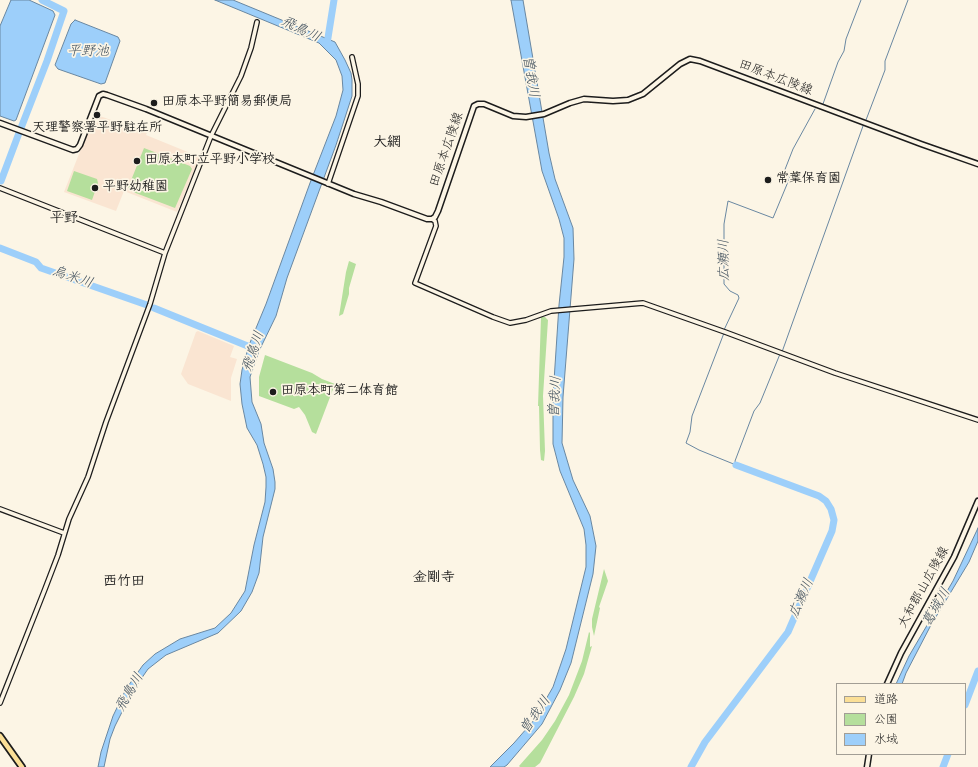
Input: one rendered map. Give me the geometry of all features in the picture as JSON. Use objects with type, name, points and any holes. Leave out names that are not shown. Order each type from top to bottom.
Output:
[{"type":"main road","name":"田原本広陵線","points":[[432,219],[438,211],[474,106],[484,104],[513,116],[526,117],[544,114],[570,103],[584,100],[628,100],[636,98],[680,64],[690,59],[700,61],[978,164]]},
{"type":"main road","points":[[0,123],[73,150],[77,149],[80,145],[99,96],[103,94],[146,109],[327,183],[427,219],[432,219]]},
{"type":"main road","name":"大和郡山広陵線","points":[[887,683],[901,653],[954,557],[978,501]]},
{"type":"main road","points":[[0,736],[22,767]]},
{"type":"main road","points":[[867,767],[869,755]]},
{"type":"street","points":[[0,703],[58,555],[64,533],[90,471],[108,414],[150,304],[165,253],[211,136],[241,76],[251,48],[257,22]]},
{"type":"street","points":[[327,183],[358,96],[358,84],[352,57]]},
{"type":"street","points":[[0,188],[165,253]]},
{"type":"street","points":[[432,219],[435,221],[436,226],[415,283],[494,317],[510,322],[526,320],[552,311],[643,303],[724,331],[834,373],[978,420]]},
{"type":"street","points":[[0,509],[64,533]]},
{"type":"shaded area","name":"田原本町立平野小学校","points":[[100,116],[147,133],[146,135],[200,157],[177,212],[124,191],[116,211],[64,192],[92,121],[97,123]]},
{"type":"shaded area","points":[[198,331],[234,346],[230,357],[237,359],[231,378],[231,401],[188,384],[181,374],[196,332]]},
{"type":"green space","points":[[144,148],[190,166],[192,169],[175,208],[133,192],[133,190],[128,188]]},
{"type":"green space","points":[[74,171],[97,179],[98,183],[92,200],[67,191]]},
{"type":"green space","points":[[349,261],[356,264],[343,314],[339,316],[346,272]]},
{"type":"green space","points":[[541,317],[545,317],[548,320],[543,396],[544,461],[541,460],[538,406]]},
{"type":"green space","points":[[265,355],[312,373],[335,384],[316,434],[312,432],[305,415],[299,407],[294,409],[259,396],[259,377]]},
{"type":"green space","points":[[604,569],[608,581],[599,607],[594,636],[592,619]]},
{"type":"green space","points":[[589,632],[590,647],[592,646],[584,674],[574,697],[540,763],[535,767],[520,767],[519,766],[542,740],[555,721],[569,695],[582,661]]},
{"type":"water","points":[[11,0],[29,0],[53,11],[55,15],[16,120],[14,121],[0,116],[0,26]]},
{"type":"water","name":"飛鳥川","points":[[215,0],[233,0],[335,42],[351,73],[352,96],[336,145],[287,278],[276,316],[259,351],[250,377],[252,402],[261,424],[264,443],[273,469],[275,482],[275,489],[263,537],[259,573],[252,592],[241,611],[218,633],[166,655],[148,669],[132,692],[115,726],[110,739],[104,767],[98,767],[101,752],[113,716],[126,689],[143,665],[155,654],[180,639],[215,628],[231,613],[245,591],[254,545],[265,502],[266,477],[257,445],[247,428],[240,384],[242,370],[249,345],[266,304],[336,116],[343,90],[342,76],[336,60],[319,43]]},
{"type":"water","name":"曽我川","points":[[511,0],[523,0],[549,153],[555,179],[573,228],[574,259],[563,397],[562,443],[573,480],[590,516],[596,546],[593,574],[571,663],[560,690],[542,724],[507,765],[504,767],[490,767],[534,720],[553,687],[566,649],[586,567],[584,529],[560,471],[553,444],[553,396],[564,257],[564,238],[542,171]]},
{"type":"water","name":"平野池","points":[[75,20],[118,37],[120,41],[105,83],[101,84],[58,69],[55,65],[71,24]]},
{"type":"water","name":"葛城川","points":[[978,528],[978,541],[969,562],[931,625],[902,683],[896,683],[909,656],[953,581]]},
{"type":"waterway","name":"烏米川","points":[[21,128],[47,61],[64,11],[42,0]]},
{"type":"waterway","name":"飛鳥川","points":[[327,44],[334,0]]},
{"type":"waterway","name":"広瀬川","points":[[823,104],[838,62],[844,51],[846,39],[861,0]]},
{"type":"waterway","name":"広瀬川","points":[[866,120],[885,70],[885,61],[908,0]]},
{"type":"waterway","name":"広瀬川","points":[[724,330],[739,298],[738,295],[730,291],[724,284],[724,224],[728,201],[773,218],[790,177],[784,172],[793,149],[815,109]]},
{"type":"waterway","name":"広瀬川","points":[[782,352],[863,126]]},
{"type":"waterway","name":"烏米川","points":[[1,181],[19,133]]},
{"type":"waterway","name":"烏米川","points":[[0,248],[36,262],[41,268],[147,305]]},
{"type":"waterway","name":"烏米川","points":[[154,308],[255,349]]},
{"type":"waterway","name":"広瀬川","points":[[724,333],[692,416],[690,432],[686,443],[736,465],[735,461],[754,411],[760,403],[780,354]]},
{"type":"waterway","name":"広瀬川","points":[[691,767],[705,742],[788,632],[832,531],[834,520],[831,509],[826,501],[819,496],[736,465]]},
{"type":"waterway","points":[[966,702],[978,671]]},
{"type":"waterway","points":[[943,767],[948,755]]},
{"type":"place","name":"田原本平野簡易郵便局","points":[[154,103]]},
{"type":"place","name":"天理警察署平野駐在所","points":[[97,115]]},
{"type":"place","name":"田原本町立平野小学校","points":[[137,161]]},
{"type":"place","name":"常葉保育園","points":[[768,180]]},
{"type":"place","name":"平野幼稚園","points":[[95,188]]},
{"type":"place","name":"田原本町第二体育館","points":[[273,392]]},
{"type":"district","name":"大網","points":[[387,144]]},
{"type":"district","name":"平野","points":[[64,220]]},
{"type":"district","name":"金剛寺","points":[[434,579]]},
{"type":"district","name":"西竹田","points":[[124,583]]}]
